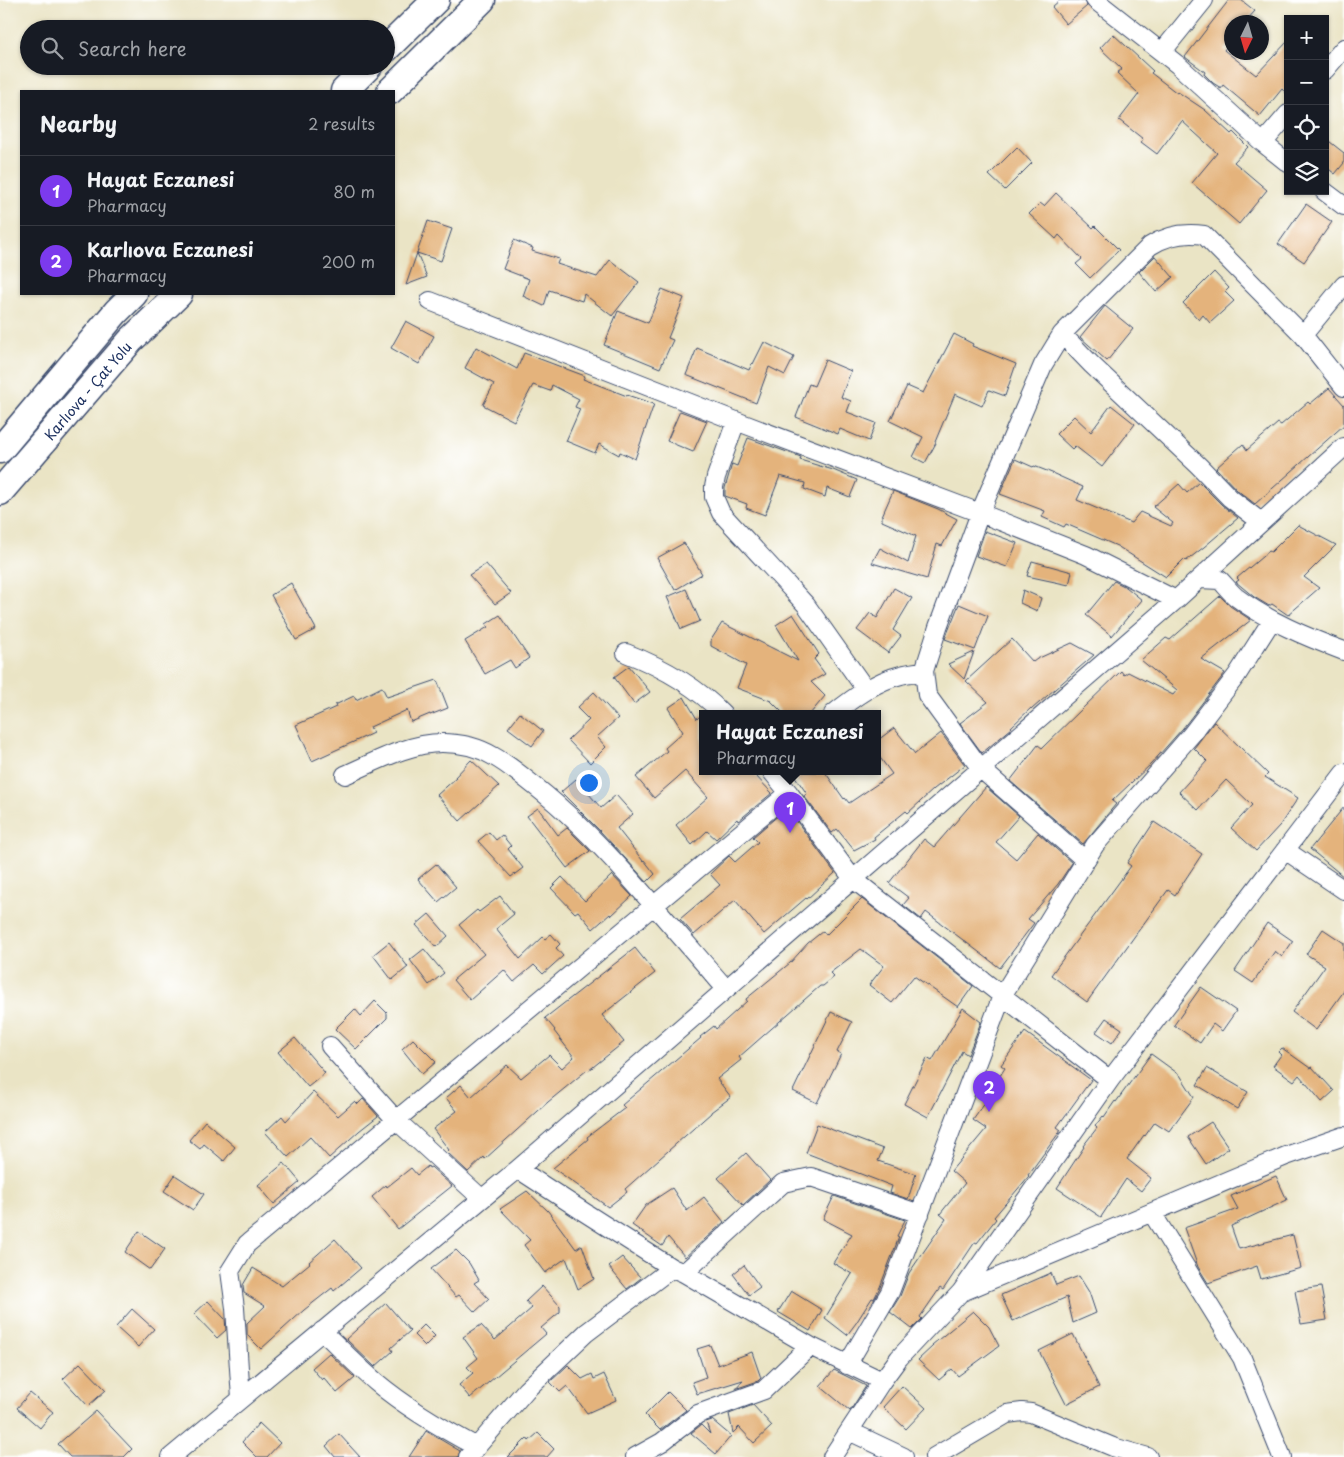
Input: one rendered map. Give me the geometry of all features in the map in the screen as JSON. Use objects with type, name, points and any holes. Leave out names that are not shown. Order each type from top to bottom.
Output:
[{"type":"highway","points":[[395,40],[436,0]]},
{"type":"highway","points":[[391,90],[482,0]]},
{"type":"highway","points":[[345,90],[360,75]]},
{"type":"highway","name":"Karlıova - Çat Yolu","points":[[0,450],[116,312],[133,295]]},
{"type":"highway","name":"Karlıova - Çat Yolu","points":[[0,492],[131,340],[178,295]]},
{"type":"street","points":[[1095,0],[1178,65],[1284,160]]},
{"type":"street","points":[[1162,52],[1204,0]]},
{"type":"street","points":[[1329,65],[1344,48]]},
{"type":"street","points":[[1263,143],[1284,119]]},
{"type":"street","points":[[1329,195],[1344,206]]},
{"type":"street","points":[[1085,860],[981,769],[927,695],[924,671],[938,626],[980,513],[1043,365],[1062,334],[1150,246],[1166,237],[1184,233],[1204,235],[1303,335],[1344,387]]},
{"type":"street","points":[[1303,335],[1344,285]]},
{"type":"street","points":[[430,301],[736,422],[980,513],[1086,555],[1176,600]]},
{"type":"street","points":[[1062,334],[1092,366],[1199,466],[1230,498],[1261,522]]},
{"type":"street","points":[[736,422],[716,476],[714,497],[717,505],[721,513],[806,605],[866,690]]},
{"type":"street","points":[[171,1457],[518,1169],[1176,600],[1344,446]]},
{"type":"street","points":[[1199,579],[1220,580],[1236,596],[1272,620],[1304,636],[1344,651]]},
{"type":"street","points":[[847,1365],[890,1292],[1002,996],[1095,844],[1191,735],[1237,675],[1272,620]]},
{"type":"street","points":[[626,653],[676,677],[696,690],[718,710]]},
{"type":"street","points":[[838,710],[866,690],[901,675],[924,671]]},
{"type":"street","points":[[345,775],[410,748],[426,744],[460,745],[492,755],[520,774],[597,842],[726,989]]},
{"type":"street","points":[[832,1457],[899,1358],[961,1292],[1110,1080],[1344,773]]},
{"type":"street","points":[[774,775],[853,879],[1110,1080]]},
{"type":"street","points":[[241,1399],[235,1308],[230,1270],[247,1244],[789,793]]},
{"type":"street","points":[[1285,850],[1344,890]]},
{"type":"street","points":[[330,1046],[396,1120],[481,1198]]},
{"type":"street","points":[[961,1292],[1286,1156],[1344,1136]]},
{"type":"street","points":[[518,1169],[678,1271],[810,1346],[882,1381]]},
{"type":"street","points":[[322,1331],[348,1358],[369,1376],[406,1405],[452,1434],[472,1452],[526,1390],[586,1333],[678,1271],[783,1183],[811,1177],[920,1214]]},
{"type":"street","points":[[1152,1213],[1242,1358],[1282,1457]]},
{"type":"street","points":[[635,1457],[662,1442],[698,1414],[764,1390],[810,1346]]},
{"type":"street","points":[[934,1457],[1007,1414],[1022,1412],[1031,1413],[1113,1447],[1148,1457]]},
{"type":"street","points":[[849,1431],[904,1457]]},
{"type":"building","points":[[1060,0],[1085,0],[1087,6],[1066,24],[1052,7]]},
{"type":"building","points":[[1229,0],[1241,0],[1255,11],[1251,15],[1224,15],[1224,60],[1237,60],[1256,75],[1284,45],[1284,91],[1282,89],[1260,116],[1223,85],[1221,88],[1213,83],[1204,74],[1205,72],[1185,57]]},
{"type":"building","points":[[1113,34],[1153,71],[1151,73],[1177,93],[1205,110],[1231,134],[1233,132],[1248,147],[1234,162],[1267,190],[1239,224],[1192,183],[1217,153],[1182,121],[1157,154],[1141,142],[1143,139],[1119,120],[1139,94],[1117,73],[1122,69],[1100,48]]},
{"type":"building","points":[[1329,141],[1344,153],[1344,163],[1335,174],[1329,169]]},
{"type":"building","points":[[1017,147],[1032,163],[1005,190],[989,175]]},
{"type":"building","points":[[1056,193],[1093,228],[1095,226],[1119,250],[1090,278],[1076,264],[1082,259],[1059,235],[1056,239],[1029,214],[1040,203],[1044,206]]},
{"type":"building","points":[[1306,204],[1332,222],[1304,262],[1278,244]]},
{"type":"building","points":[[428,221],[452,229],[441,261],[417,253]]},
{"type":"building","points":[[514,240],[533,248],[532,251],[559,259],[557,264],[597,277],[610,260],[639,282],[612,316],[584,294],[582,301],[549,290],[544,306],[523,296],[529,279],[503,269]]},
{"type":"building","points":[[417,253],[427,277],[406,285]]},
{"type":"building","points":[[1155,256],[1173,277],[1156,292],[1139,272]]},
{"type":"building","points":[[1214,272],[1229,288],[1225,292],[1234,301],[1210,323],[1203,315],[1199,320],[1183,303]]},
{"type":"building","points":[[662,289],[684,298],[668,338],[673,340],[660,368],[604,345],[618,311],[648,323]]},
{"type":"building","points":[[1105,306],[1133,329],[1107,361],[1080,337]]},
{"type":"building","points":[[406,321],[434,336],[419,364],[391,348]]},
{"type":"building","points":[[954,334],[973,344],[972,346],[1016,364],[1005,396],[989,390],[982,406],[955,394],[936,443],[925,463],[913,457],[923,437],[890,421],[907,386],[923,393]]},
{"type":"building","points":[[764,342],[794,357],[785,375],[769,367],[756,403],[686,375],[697,348],[749,370]]},
{"type":"building","points":[[476,347],[517,369],[524,353],[585,376],[583,379],[654,404],[635,459],[620,452],[619,455],[599,444],[595,453],[566,441],[580,409],[575,407],[579,399],[552,385],[550,391],[533,385],[514,421],[483,405],[494,384],[465,368]]},
{"type":"building","points":[[825,360],[851,371],[841,397],[851,401],[847,412],[876,423],[869,441],[840,429],[838,434],[796,417],[809,384],[814,386]]},
{"type":"building","points":[[1329,388],[1344,405],[1344,425],[1255,504],[1237,490],[1216,468],[1243,444],[1247,450],[1278,423],[1281,425],[1308,402],[1310,404]]},
{"type":"building","points":[[1111,405],[1135,424],[1102,467],[1075,446],[1072,449],[1056,434],[1074,416],[1091,432]]},
{"type":"building","points":[[680,411],[707,421],[693,452],[667,441]]},
{"type":"building","points":[[748,438],[801,457],[800,460],[857,480],[850,497],[827,488],[825,497],[804,489],[805,483],[780,476],[765,515],[746,508],[747,504],[725,496],[725,488],[732,464],[737,466]]},
{"type":"building","points":[[1015,459],[1083,487],[1077,500],[1131,523],[1140,512],[1171,526],[1173,523],[1153,507],[1179,484],[1187,493],[1199,482],[1238,518],[1186,561],[1184,559],[1166,577],[1117,546],[1066,524],[1064,527],[1042,517],[1045,511],[1000,494]]},
{"type":"building","points":[[893,491],[938,509],[957,519],[942,546],[937,544],[927,579],[872,563],[880,548],[908,563],[916,536],[882,521],[882,516]]},
{"type":"building","points":[[1298,525],[1336,545],[1304,577],[1319,588],[1288,615],[1272,604],[1269,606],[1254,597],[1236,582],[1239,580],[1237,578],[1269,551],[1271,552]]},
{"type":"building","points":[[985,531],[1017,543],[1007,567],[976,556]]},
{"type":"building","points":[[684,543],[702,574],[675,590],[657,558]]},
{"type":"building","points":[[1032,561],[1072,572],[1069,585],[1027,576]]},
{"type":"building","points":[[486,564],[511,593],[495,604],[469,575]]},
{"type":"building","points":[[1114,581],[1126,587],[1142,600],[1112,636],[1086,615]]},
{"type":"building","points":[[291,583],[316,629],[296,640],[271,595]]},
{"type":"building","points":[[894,588],[912,598],[893,630],[901,636],[888,653],[857,630],[870,613],[877,618]]},
{"type":"building","points":[[686,589],[700,621],[681,629],[667,597]]},
{"type":"building","points":[[1023,590],[1041,598],[1037,611],[1020,603]]},
{"type":"building","points":[[1220,596],[1230,606],[1251,620],[1201,659],[1225,673],[1183,728],[1151,764],[1112,801],[1116,804],[1083,844],[1010,781],[1038,745],[1042,748],[1121,671],[1124,675],[1128,672],[1173,695],[1177,690],[1141,660],[1166,638],[1170,640]]},
{"type":"building","points":[[959,604],[988,616],[975,650],[945,639]]},
{"type":"building","points":[[793,614],[819,654],[814,659],[825,674],[811,682],[825,696],[813,710],[780,710],[771,701],[737,688],[746,665],[711,646],[711,640],[722,623],[798,661],[776,625]]},
{"type":"building","points":[[500,615],[529,658],[515,668],[510,660],[485,674],[465,641],[488,627],[486,624]]},
{"type":"building","points":[[1012,639],[1033,662],[1072,643],[1094,655],[1031,708],[1012,728],[982,753],[960,723],[988,702],[966,681]]},
{"type":"building","points":[[974,652],[964,679],[948,664]]},
{"type":"building","points":[[629,666],[650,692],[634,704],[614,677]]},
{"type":"building","points":[[437,680],[448,708],[411,722],[407,710],[370,727],[373,733],[312,761],[296,725],[336,707],[335,705],[354,696],[356,700],[382,687],[387,697]]},
{"type":"building","points":[[594,692],[618,718],[597,737],[606,747],[590,763],[568,740],[589,720],[577,708]]},
{"type":"building","points":[[684,697],[697,719],[699,717],[699,775],[755,775],[772,793],[738,821],[737,819],[716,839],[707,831],[692,845],[676,825],[708,797],[685,771],[654,798],[636,777],[667,751],[665,748],[683,732],[668,708]]},
{"type":"building","points":[[520,713],[543,731],[532,746],[508,728]]},
{"type":"building","points":[[1214,722],[1268,774],[1265,777],[1298,798],[1280,825],[1256,851],[1231,828],[1252,805],[1226,780],[1198,810],[1179,792],[1207,761],[1194,748]]},
{"type":"building","points":[[894,728],[915,754],[941,733],[965,765],[934,789],[908,813],[906,811],[874,837],[875,839],[854,850],[837,829],[832,833],[804,796],[807,794],[794,775],[827,775],[849,803],[892,774],[881,759],[881,738]]},
{"type":"building","points":[[471,760],[499,786],[460,821],[437,795],[456,778]]},
{"type":"building","points":[[576,779],[601,808],[616,795],[633,814],[617,828],[655,874],[647,882],[561,792]]},
{"type":"building","points":[[986,787],[1019,816],[996,842],[1016,859],[1038,833],[1072,863],[1058,884],[1028,919],[1034,923],[1000,968],[926,912],[921,919],[903,905],[909,898],[889,883],[924,839],[934,847]]},
{"type":"building","points":[[1344,807],[1344,877],[1310,849]]},
{"type":"building","points":[[538,808],[558,835],[567,828],[590,851],[567,868],[527,816]]},
{"type":"building","points":[[787,808],[835,873],[764,934],[735,900],[694,935],[680,919],[720,885],[710,874],[729,856],[735,862],[758,842],[753,837]]},
{"type":"building","points":[[1154,822],[1202,854],[1175,895],[1168,890],[1087,1002],[1051,975],[1131,866],[1127,863]]},
{"type":"building","points":[[489,832],[496,840],[502,835],[511,846],[508,849],[523,868],[511,877],[478,841]]},
{"type":"building","points":[[436,864],[456,887],[438,902],[418,879]]},
{"type":"building","points":[[612,875],[632,896],[611,916],[610,914],[593,929],[578,911],[575,913],[551,888],[562,877],[585,901]]},
{"type":"building","points":[[500,896],[514,914],[496,929],[520,959],[543,937],[545,939],[551,934],[560,944],[556,948],[563,956],[543,974],[534,965],[514,982],[504,970],[470,1000],[453,980],[484,954],[459,925],[477,910],[479,912]]},
{"type":"building","points":[[862,899],[973,986],[958,1007],[914,976],[892,1003],[869,985],[884,966],[861,949],[830,973],[834,977],[823,986],[820,986],[739,1057],[741,1060],[717,1079],[731,1097],[711,1112],[625,1189],[627,1192],[608,1207],[553,1168],[588,1139],[587,1137],[625,1108],[622,1105],[700,1037],[714,1026],[716,1029],[747,1001],[746,999],[790,963],[808,943],[823,931],[826,935]]},
{"type":"building","points":[[429,914],[448,936],[436,947],[416,925]]},
{"type":"building","points":[[1267,923],[1293,941],[1282,957],[1275,951],[1253,983],[1235,971]]},
{"type":"building","points":[[1323,929],[1344,943],[1344,991],[1316,1030],[1292,1012],[1325,966],[1306,954]]},
{"type":"building","points":[[389,942],[408,967],[392,980],[373,955]]},
{"type":"building","points":[[635,948],[655,973],[602,1015],[624,1042],[548,1102],[468,1172],[447,1152],[449,1150],[433,1129],[457,1111],[446,1098],[461,1085],[471,1097],[507,1065],[521,1078],[549,1055],[562,1068],[574,1057],[545,1018]]},
{"type":"building","points":[[424,949],[444,973],[429,985],[410,960]]},
{"type":"building","points":[[1201,987],[1236,1011],[1222,1031],[1213,1024],[1200,1043],[1174,1025]]},
{"type":"building","points":[[375,1001],[387,1013],[387,1018],[356,1049],[335,1029],[355,1009],[361,1016]]},
{"type":"building","points":[[963,1008],[981,1022],[968,1055],[962,1051],[928,1117],[904,1104],[927,1058],[932,1061]]},
{"type":"building","points":[[831,1012],[852,1022],[837,1052],[841,1054],[817,1103],[793,1091]]},
{"type":"building","points":[[1106,1018],[1122,1029],[1112,1043],[1096,1032]]},
{"type":"building","points":[[1025,1032],[1091,1080],[1057,1127],[1061,1130],[1029,1176],[994,1217],[996,1219],[977,1243],[975,1242],[943,1290],[940,1288],[920,1317],[922,1319],[912,1329],[890,1312],[900,1296],[909,1273],[946,1219],[940,1214],[965,1183],[951,1171],[986,1129],[973,1120],[988,1099],[986,1098],[1005,1068],[1001,1065]]},
{"type":"building","points":[[295,1038],[325,1073],[308,1087],[278,1052]]},
{"type":"building","points":[[413,1039],[436,1062],[422,1074],[402,1049]]},
{"type":"building","points":[[1282,1048],[1310,1068],[1312,1067],[1334,1091],[1322,1102],[1299,1075],[1294,1081],[1273,1066],[1281,1055],[1278,1052]]},
{"type":"building","points":[[1151,1054],[1180,1075],[1194,1097],[1169,1131],[1155,1122],[1144,1135],[1127,1159],[1151,1178],[1141,1191],[1126,1179],[1101,1217],[1057,1188],[1083,1146],[1097,1128],[1095,1126],[1116,1102]]},
{"type":"building","points":[[1207,1068],[1248,1092],[1237,1109],[1197,1085]]},
{"type":"building","points":[[313,1092],[338,1116],[355,1101],[358,1104],[363,1099],[378,1116],[329,1158],[310,1137],[288,1157],[265,1132],[282,1116],[286,1121]]},
{"type":"building","points":[[205,1121],[235,1147],[224,1161],[204,1144],[200,1149],[189,1140]]},
{"type":"building","points":[[1211,1122],[1229,1148],[1206,1164],[1188,1137]]},
{"type":"building","points":[[817,1124],[883,1149],[878,1161],[916,1174],[908,1199],[890,1193],[892,1186],[806,1153]]},
{"type":"building","points":[[746,1153],[770,1180],[743,1205],[718,1178]]},
{"type":"building","points":[[284,1163],[300,1182],[274,1204],[258,1185]]},
{"type":"building","points":[[428,1166],[452,1186],[398,1229],[372,1197],[411,1168],[417,1175]]},
{"type":"building","points":[[175,1175],[204,1194],[193,1210],[164,1191]]},
{"type":"building","points":[[1276,1176],[1287,1200],[1231,1226],[1239,1249],[1293,1235],[1301,1268],[1261,1279],[1257,1266],[1208,1283],[1198,1267],[1184,1228],[1238,1209],[1231,1196]]},
{"type":"building","points":[[672,1188],[687,1211],[704,1197],[724,1222],[685,1257],[668,1237],[662,1246],[632,1225],[646,1205]]},
{"type":"building","points":[[527,1191],[548,1211],[576,1249],[582,1245],[594,1279],[578,1289],[566,1258],[545,1273],[524,1245],[530,1240],[500,1209]]},
{"type":"building","points":[[834,1196],[905,1220],[897,1236],[899,1237],[874,1299],[872,1298],[847,1335],[825,1318],[852,1274],[833,1263],[852,1234],[823,1219]]},
{"type":"building","points":[[139,1231],[165,1249],[150,1270],[125,1252]]},
{"type":"building","points":[[335,1239],[361,1268],[334,1291],[332,1288],[304,1310],[261,1349],[247,1335],[247,1323],[265,1306],[244,1293],[243,1285],[253,1268],[282,1286]]},
{"type":"building","points":[[456,1250],[469,1263],[479,1280],[474,1283],[489,1299],[475,1312],[459,1295],[456,1297],[431,1269]]},
{"type":"building","points":[[622,1257],[641,1278],[627,1289],[609,1267]]},
{"type":"building","points":[[744,1265],[760,1287],[749,1295],[733,1274]]},
{"type":"building","points":[[1051,1273],[1056,1285],[1079,1276],[1089,1292],[1096,1313],[1073,1323],[1067,1297],[1013,1321],[1001,1295]]},
{"type":"building","points":[[542,1286],[560,1306],[560,1312],[541,1328],[546,1334],[470,1398],[459,1385],[473,1373],[467,1367],[478,1358],[463,1337],[481,1325],[495,1340],[532,1308],[526,1301]]},
{"type":"building","points":[[1321,1287],[1327,1320],[1301,1324],[1295,1291]]},
{"type":"building","points":[[791,1291],[822,1310],[810,1331],[778,1312]]},
{"type":"building","points":[[208,1301],[225,1319],[226,1330],[217,1338],[194,1314]]},
{"type":"building","points":[[386,1303],[410,1331],[391,1348],[393,1351],[375,1367],[346,1339]]},
{"type":"building","points":[[132,1309],[154,1329],[138,1347],[116,1327]]},
{"type":"building","points":[[973,1311],[989,1327],[999,1346],[958,1376],[952,1369],[939,1380],[918,1360],[932,1345]]},
{"type":"building","points":[[424,1325],[435,1336],[425,1346],[414,1335]]},
{"type":"building","points":[[1073,1334],[1099,1387],[1066,1404],[1039,1351]]},
{"type":"building","points":[[710,1345],[718,1365],[752,1352],[761,1378],[758,1381],[735,1389],[743,1380],[697,1394],[692,1382],[706,1377],[697,1349]]},
{"type":"building","points":[[329,1353],[355,1378],[337,1393],[312,1368]]},
{"type":"building","points":[[80,1363],[106,1390],[88,1406],[63,1379]]},
{"type":"building","points":[[568,1365],[582,1379],[592,1374],[594,1379],[604,1374],[616,1400],[587,1413],[567,1386],[560,1392],[550,1382]]},
{"type":"building","points":[[834,1370],[866,1386],[850,1411],[820,1386]]},
{"type":"building","points":[[902,1386],[926,1408],[906,1429],[883,1407]]},
{"type":"building","points":[[668,1392],[686,1410],[660,1430],[645,1415]]},
{"type":"building","points":[[30,1393],[53,1412],[40,1428],[17,1408]]},
{"type":"building","points":[[753,1405],[772,1426],[754,1443],[739,1427],[733,1433],[729,1414]]},
{"type":"building","points":[[96,1411],[132,1449],[124,1457],[70,1457],[58,1444]]},
{"type":"building","points":[[712,1420],[731,1436],[716,1454],[691,1433],[701,1425],[710,1434],[706,1422]]},
{"type":"building","points":[[259,1423],[280,1443],[267,1457],[257,1457],[242,1442]]},
{"type":"building","points":[[426,1431],[460,1451],[458,1457],[409,1457]]},
{"type":"building","points":[[538,1433],[554,1449],[547,1457],[508,1457],[527,1438],[529,1441]]},
{"type":"building","points":[[339,1434],[360,1457],[335,1457],[326,1446]]},
{"type":"place","name":"Hayat Eczanesi","points":[[790,833]]},
{"type":"place","name":"Karlıova Eczanesi","points":[[989,1112]]}]
